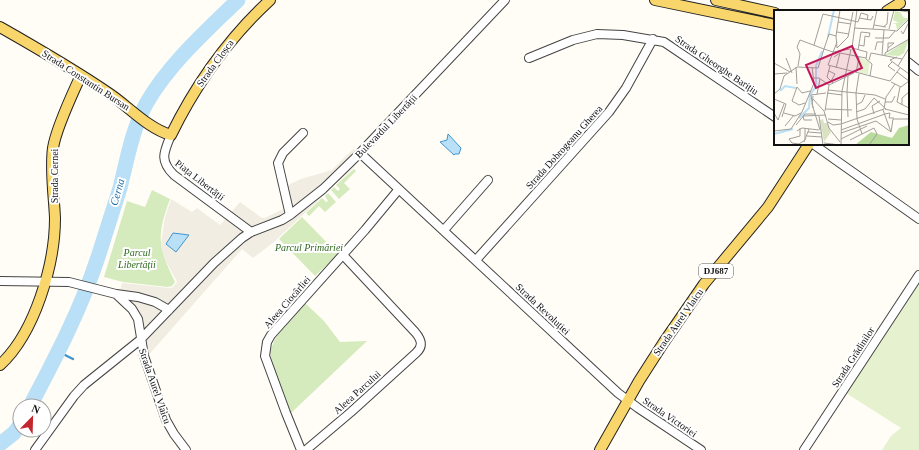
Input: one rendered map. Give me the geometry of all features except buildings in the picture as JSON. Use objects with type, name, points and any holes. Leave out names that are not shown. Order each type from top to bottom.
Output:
[{"type":"main road","name":"Strada Cloșca","points":[[171,135],[189,100],[208,71],[239,31],[270,0]]},
{"type":"main road","points":[[656,0],[774,25]]},
{"type":"main road","points":[[716,0],[774,13]]},
{"type":"main road","points":[[889,10],[899,5]]},
{"type":"main road","name":"Strada Constantin Bursan","points":[[0,27],[81,75],[154,127],[171,135]]},
{"type":"main road","name":"Strada Cernei","points":[[0,365],[11,354],[28,326],[46,281],[54,226],[52,168],[53,146],[81,75]]},
{"type":"main road","name":"Strada Aurel Vlaicu","points":[[600,450],[651,362],[699,292],[768,207],[808,145]]},
{"type":"street","name":"Bulevardul Libertății","points":[[35,450],[84,385],[140,340],[224,254],[251,232],[290,215],[318,193],[360,153],[505,0]]},
{"type":"street","name":"Strada Gheorghe Barițiu","points":[[529,58],[573,40],[597,34],[610,33],[653,39],[664,42],[774,116]]},
{"type":"street","name":"Strada Dobrogeanu Gherea","points":[[476,260],[609,112],[626,88],[653,39]]},
{"type":"street","points":[[909,64],[919,72]]},
{"type":"street","points":[[290,215],[278,163],[283,153],[303,133]]},
{"type":"street","name":"Piața Libertății","points":[[171,135],[166,146],[164,158],[167,168],[174,175],[251,232]]},
{"type":"street","points":[[815,145],[919,219]]},
{"type":"street","name":"Strada Revoluției","points":[[360,153],[628,401]]},
{"type":"street","points":[[444,230],[488,180]]},
{"type":"street","name":"Aleea Ciocârliei","points":[[301,450],[265,356],[271,335],[343,255],[399,189]]},
{"type":"street","name":"Aleea Parcului","points":[[306,450],[351,412],[421,348],[421,341],[415,332],[343,255]]},
{"type":"street","name":"Strada Grădinilor","points":[[804,450],[919,275]]},
{"type":"street","points":[[0,281],[69,282],[114,293],[133,295],[155,302],[169,310]]},
{"type":"street","name":"Strada Aurel Vlaicu","points":[[114,293],[132,309],[138,319],[140,340],[166,420],[186,450]]},
{"type":"street","name":"Strada Victoriei","points":[[628,401],[701,450]]},
{"type":"green space","points":[[354,169],[356,171],[344,183],[350,189],[339,199],[331,190],[334,187],[338,191],[340,189],[336,185]]},
{"type":"green space","name":"Parcul Libertății","points":[[152,190],[170,199],[162,223],[161,241],[165,259],[175,282],[172,286],[168,287],[123,282],[104,277],[127,201],[145,207]]},
{"type":"green space","points":[[328,193],[336,202],[325,212],[319,206],[309,216],[306,213],[322,198],[326,202],[328,201],[325,196]]},
{"type":"green space","name":"Parcul Primăriei","points":[[302,217],[338,254],[315,276],[279,239]]},
{"type":"green space","points":[[919,282],[919,450],[882,450],[891,436],[901,428],[846,393]]},
{"type":"green space","points":[[305,303],[324,321],[340,342],[367,341],[290,414],[271,360],[270,351],[276,337]]},
{"type":"shaded area","points":[[353,149],[362,157],[353,168],[274,242],[253,258],[242,249],[146,358],[141,319],[120,291],[122,283],[170,288],[177,282],[165,259],[161,244],[165,217],[171,199],[192,212],[197,208],[220,225],[240,202],[262,218],[265,218],[283,209],[279,189],[301,179],[332,170]]},
{"type":"water","points":[[448,134],[461,148],[459,154],[454,155],[440,142],[447,140]]},
{"type":"water","points":[[173,233],[189,235],[176,252],[166,244]]},
{"type":"waterway","name":"Cerna","points":[[34,398],[68,332],[85,293],[120,188],[133,135],[146,104],[165,75],[200,36],[238,0]]},
{"type":"waterway","points":[[59,352],[73,359]]},
{"type":"waterway","name":"Cerna","points":[[0,444],[12,435]]}]
